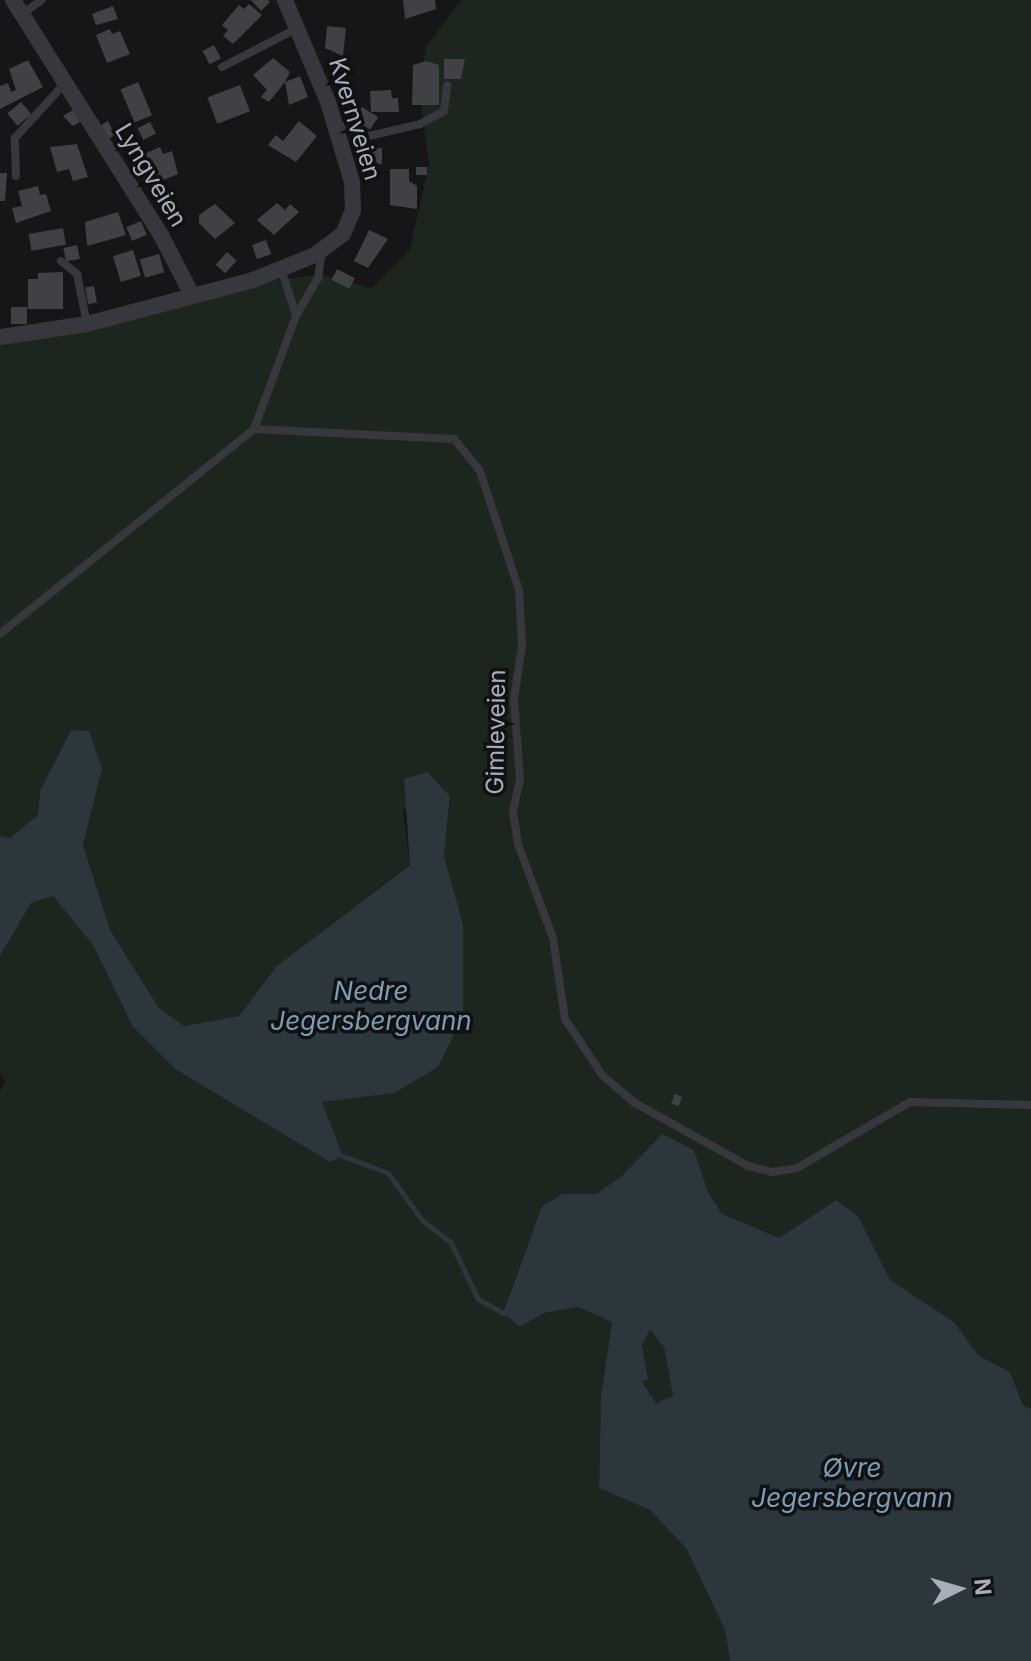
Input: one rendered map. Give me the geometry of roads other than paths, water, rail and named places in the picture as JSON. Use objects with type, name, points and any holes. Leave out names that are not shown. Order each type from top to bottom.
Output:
[{"type":"street","name":"Kvernveien","points":[[0,337],[87,324],[281,269],[322,251],[343,234],[353,210],[352,182],[335,124],[299,28],[285,0]]},
{"type":"street","name":"Lyngveien","points":[[18,7],[66,81],[192,295]]},
{"type":"lane","name":"Lyngveien","points":[[18,7],[42,0]]},
{"type":"lane","points":[[222,67],[299,28]]},
{"type":"lane","points":[[16,176],[15,138],[66,81]]},
{"type":"lane","points":[[335,124],[369,136],[420,124],[444,111],[447,85]]},
{"type":"lane","points":[[0,634],[254,429],[296,316],[318,278],[322,251]]},
{"type":"lane","points":[[61,261],[77,274],[87,324]]},
{"type":"lane","points":[[281,269],[296,316]]},
{"type":"lane","name":"Gimleveien","points":[[254,429],[445,436],[454,439],[480,471],[519,590],[522,645],[514,699],[520,779],[513,812],[518,844],[553,938],[565,1019],[603,1076],[624,1097],[748,1166],[772,1172],[797,1168],[910,1102],[1031,1105]]},
{"type":"water","name":"Nedre Jegersbergvann","points":[[71,730],[89,731],[102,769],[83,845],[110,930],[159,1008],[184,1026],[239,1016],[277,966],[410,865],[404,779],[427,772],[450,796],[444,856],[463,924],[463,1016],[438,1067],[394,1093],[322,1102],[343,1156],[330,1162],[175,1069],[133,1027],[93,945],[53,896],[31,903],[0,956],[0,836],[10,838],[38,815],[40,791]]},
{"type":"water","name":"Øvre Jegersbergvann","points":[[662,1134],[694,1150],[708,1192],[722,1214],[779,1238],[836,1200],[858,1216],[890,1280],[954,1322],[979,1356],[1010,1372],[1023,1405],[1031,1409],[1031,1661],[730,1661],[725,1630],[686,1548],[650,1510],[599,1488],[601,1395],[612,1322],[578,1307],[544,1313],[520,1327],[503,1313],[542,1206],[562,1194],[596,1194],[622,1176]],"holes":[[[650,1330],[664,1347],[673,1396],[656,1403],[642,1382],[648,1379],[642,1345]]]},
{"type":"waterway","points":[[343,1156],[388,1173],[422,1220],[451,1243],[478,1299],[503,1313]]}]
